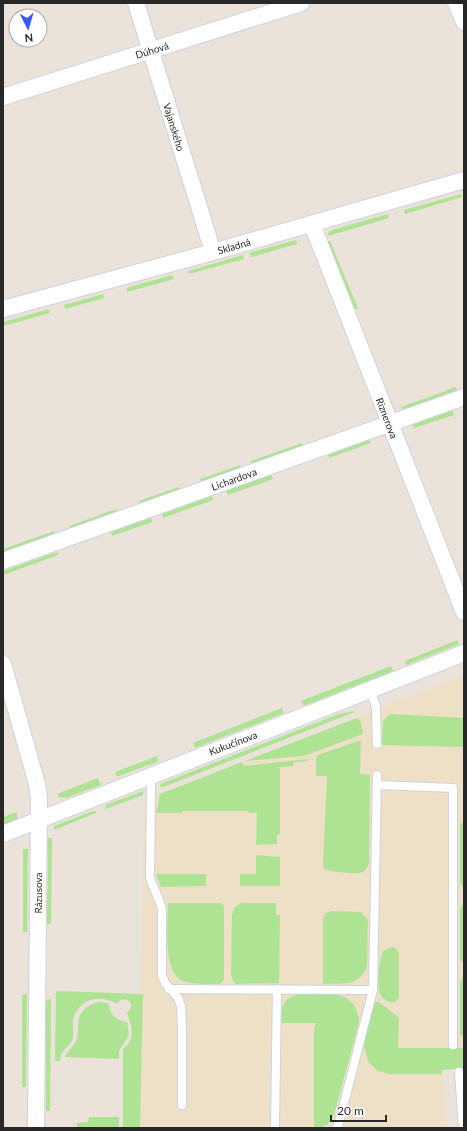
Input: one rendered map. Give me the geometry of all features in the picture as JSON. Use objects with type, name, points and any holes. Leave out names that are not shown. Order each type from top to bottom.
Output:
[{"type":"street","name":"Vajanského","points":[[136,3],[213,252]]},
{"type":"street","name":"Dúhová","points":[[3,97],[301,3]]},
{"type":"street","points":[[456,3],[464,22]]},
{"type":"street","name":"Skladná","points":[[3,309],[213,252],[464,180]]},
{"type":"street","name":"Riznerova","points":[[312,224],[389,424],[464,612]]},
{"type":"street","name":"Lichardova","points":[[3,561],[464,397]]},
{"type":"street","name":"Kukučínova","points":[[3,834],[464,653]]},
{"type":"street","name":"Rázusova","points":[[3,664],[37,784],[39,799],[36,1128]]},
{"type":"lane","points":[[370,690],[376,707],[377,744]]},
{"type":"lane","points":[[336,1128],[339,1123],[373,990],[377,775]]},
{"type":"lane","points":[[148,776],[151,785],[150,878],[162,908],[162,975],[169,989],[178,998],[180,1006],[182,1028],[182,1105]]},
{"type":"lane","points":[[376,785],[453,788],[453,1045]]},
{"type":"lane","points":[[169,989],[373,990]]},
{"type":"lane","points":[[275,1128],[277,990]]},
{"type":"lane","points":[[458,1072],[463,1128]]},
{"type":"shaded area","points":[[464,676],[464,1068],[442,1070],[446,1128],[140,1128],[144,800]]},
{"type":"green space","points":[[461,194],[462,197],[405,214],[404,210]]},
{"type":"green space","points":[[388,214],[389,218],[328,236],[328,233],[332,230]]},
{"type":"green space","points":[[296,240],[297,244],[251,257],[249,253]]},
{"type":"green space","points":[[327,241],[330,241],[358,308],[355,309]]},
{"type":"green space","points":[[243,255],[244,259],[189,274],[188,271]]},
{"type":"green space","points":[[172,275],[174,279],[127,292],[126,288]]},
{"type":"green space","points":[[103,294],[104,298],[65,309],[64,305]]},
{"type":"green space","points":[[49,309],[50,313],[3,326],[3,322]]},
{"type":"green space","points":[[456,387],[457,391],[403,411],[401,407]]},
{"type":"green space","points":[[452,410],[454,415],[414,428],[414,424]]},
{"type":"green space","points":[[370,440],[371,443],[329,458],[328,455]]},
{"type":"green space","points":[[302,443],[303,446],[252,464],[251,461]]},
{"type":"green space","points":[[240,465],[241,468],[201,482],[200,479]]},
{"type":"green space","points":[[271,475],[273,479],[228,495],[226,491]]},
{"type":"green space","points":[[178,487],[179,490],[140,504],[139,501]]},
{"type":"green space","points":[[212,496],[213,500],[163,518],[162,514]]},
{"type":"green space","points":[[116,509],[117,512],[70,529],[69,526]]},
{"type":"green space","points":[[151,518],[152,522],[112,536],[111,532]]},
{"type":"green space","points":[[54,531],[56,534],[3,553],[3,549]]},
{"type":"green space","points":[[57,552],[58,555],[3,575],[3,571]]},
{"type":"green space","points":[[457,640],[459,644],[406,665],[405,661]]},
{"type":"green space","points":[[391,666],[393,671],[303,706],[301,701]]},
{"type":"green space","points":[[282,708],[284,713],[195,748],[193,743]]},
{"type":"green space","points":[[352,711],[355,712],[161,788],[160,784],[336,715]]},
{"type":"green space","points":[[391,714],[464,718],[464,747],[382,745],[383,722],[387,716]]},
{"type":"green space","points":[[357,718],[361,722],[363,734],[304,756],[245,761]]},
{"type":"green space","points":[[361,740],[360,774],[370,775],[369,864],[363,872],[360,873],[327,870],[324,869],[323,863],[327,776],[316,776],[316,757]]},
{"type":"green space","points":[[157,756],[157,762],[116,776],[115,772]]},
{"type":"green space","points":[[307,759],[309,761],[294,762],[293,766],[280,767],[280,834],[277,835],[277,844],[256,845],[257,813],[249,813],[248,811],[182,811],[182,813],[156,813],[160,794],[242,762],[244,766]]},
{"type":"green space","points":[[98,778],[101,785],[66,798],[59,797],[57,794]]},
{"type":"green space","points":[[143,791],[143,795],[106,809],[105,805]]},
{"type":"green space","points":[[96,811],[96,813],[54,830],[54,826]]},
{"type":"green space","points":[[17,812],[17,820],[3,825],[3,817]]},
{"type":"green space","points":[[464,820],[464,888],[460,883],[460,825]]},
{"type":"green space","points":[[48,838],[52,838],[51,924],[47,924]]},
{"type":"green space","points":[[23,849],[28,849],[27,932],[23,932]]},
{"type":"green space","points":[[256,855],[280,857],[280,886],[240,885],[240,874],[256,874]]},
{"type":"green space","points":[[156,874],[206,874],[206,886],[161,887]]},
{"type":"green space","points":[[464,902],[464,964],[460,960],[460,908]]},
{"type":"green space","points":[[168,903],[222,903],[224,907],[224,980],[220,984],[192,983],[183,981],[176,976],[169,958],[167,934]]},
{"type":"green space","points":[[241,903],[276,903],[276,915],[280,915],[279,983],[235,984],[233,981],[231,974],[232,914],[235,907]]},
{"type":"green space","points":[[331,911],[361,912],[368,920],[367,967],[359,978],[349,983],[323,984],[323,919],[325,914]]},
{"type":"green space","points":[[392,947],[399,952],[399,998],[395,1002],[389,1002],[382,997],[379,992],[379,974],[380,961],[383,951]]},
{"type":"green space","points":[[464,976],[464,1038],[460,1034],[460,983]]},
{"type":"green space","points":[[56,991],[143,994],[140,1128],[123,1128],[123,1049],[130,1041],[132,1032],[127,1013],[131,1008],[130,1002],[124,999],[117,1004],[103,999],[96,999],[84,1003],[79,1007],[73,1021],[73,1035],[71,1043],[62,1053],[60,1061],[55,1061]]},
{"type":"green space","points":[[319,993],[338,995],[346,998],[352,1003],[357,1011],[359,1022],[334,1115],[327,1125],[323,1126],[323,1128],[314,1128],[314,1028],[316,1023],[281,1023],[284,1004],[290,998],[300,994]]},
{"type":"green space","points":[[27,994],[26,1087],[22,1087],[22,995]]},
{"type":"green space","points":[[51,999],[50,1111],[46,1111],[46,1000]]},
{"type":"green space","points":[[98,1002],[108,1003],[116,1018],[127,1022],[129,1035],[119,1051],[119,1059],[65,1057],[76,1041],[78,1034],[78,1021],[81,1013],[90,1005]]},
{"type":"green space","points":[[375,1002],[379,1002],[399,1018],[398,1048],[464,1048],[464,1068],[442,1070],[442,1074],[390,1074],[378,1071],[369,1063],[364,1047],[365,1032]]},
{"type":"green space","points":[[89,1117],[119,1117],[119,1128],[77,1128],[77,1123],[88,1122]]}]
